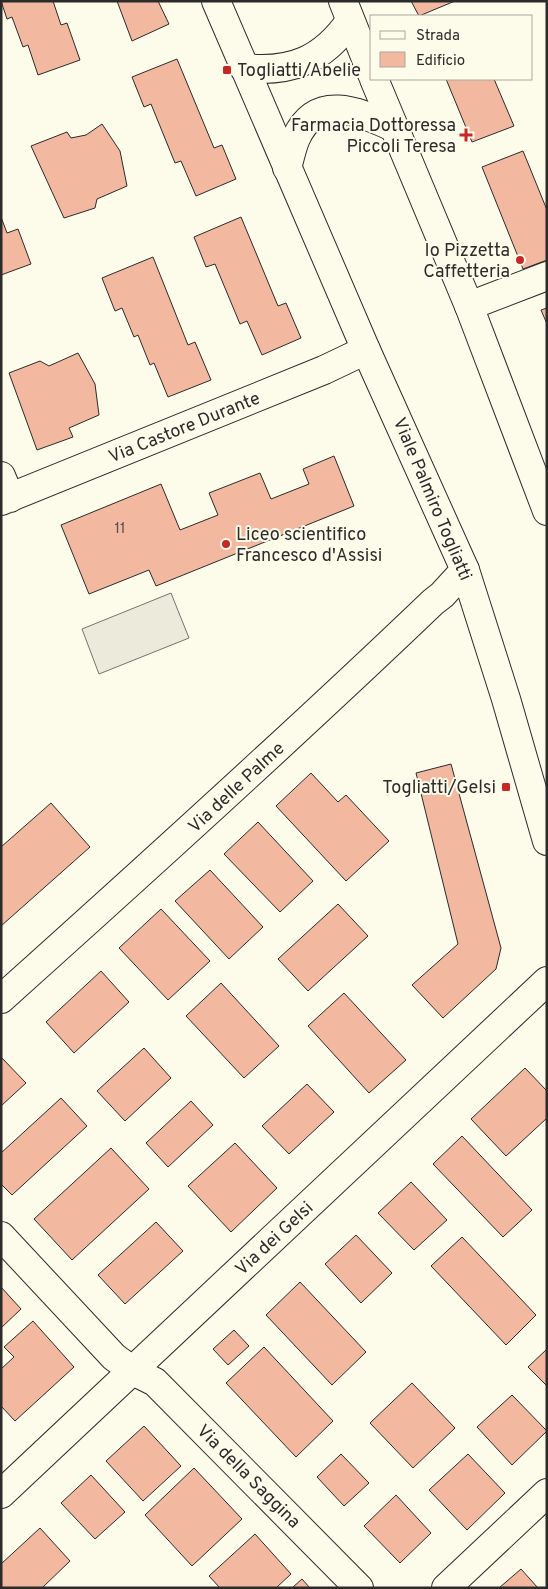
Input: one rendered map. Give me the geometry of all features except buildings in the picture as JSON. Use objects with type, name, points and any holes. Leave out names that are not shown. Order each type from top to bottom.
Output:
[{"type":"street","name":"Viale Palmiro Togliatti","points":[[216,1],[366,350],[465,570],[506,699],[547,841]]},
{"type":"street","points":[[244,68],[276,69],[290,67],[315,56],[333,44],[347,11]]},
{"type":"street","points":[[347,11],[370,69]]},
{"type":"street","points":[[374,80],[469,306],[547,511]]},
{"type":"street","points":[[287,168],[296,140],[303,126],[322,112],[342,108],[393,127]]},
{"type":"street","points":[[469,306],[547,276]]},
{"type":"street","name":"Via Castore Durante","points":[[4,492],[324,370],[366,350]]},
{"type":"street","name":"Via delle Palme","points":[[1,999],[296,731],[442,595],[465,570]]},
{"type":"street","name":"Via dei Gelsi","points":[[1,1494],[547,981]]},
{"type":"street","name":"Via della Saggina","points":[[1,1236],[114,1357],[133,1372],[155,1382],[359,1588]]},
{"type":"street","points":[[446,1588],[547,1493]]},
{"type":"shaded area","points":[[171,593],[189,638],[99,674],[82,629]]},
{"type":"place","name":"Togliatti/Abelie","points":[[227,70]]},
{"type":"place","name":"Farmacia Dottoressa Piccoli Teresa","points":[[466,135]]},
{"type":"place","name":"Io Pizzetta Caffetteria","points":[[520,260]]},
{"type":"place","name":"Liceo scientifico Francesco d'Assisi","points":[[226,544]]},
{"type":"place","name":"Togliatti/Gelsi","points":[[506,787]]}]
